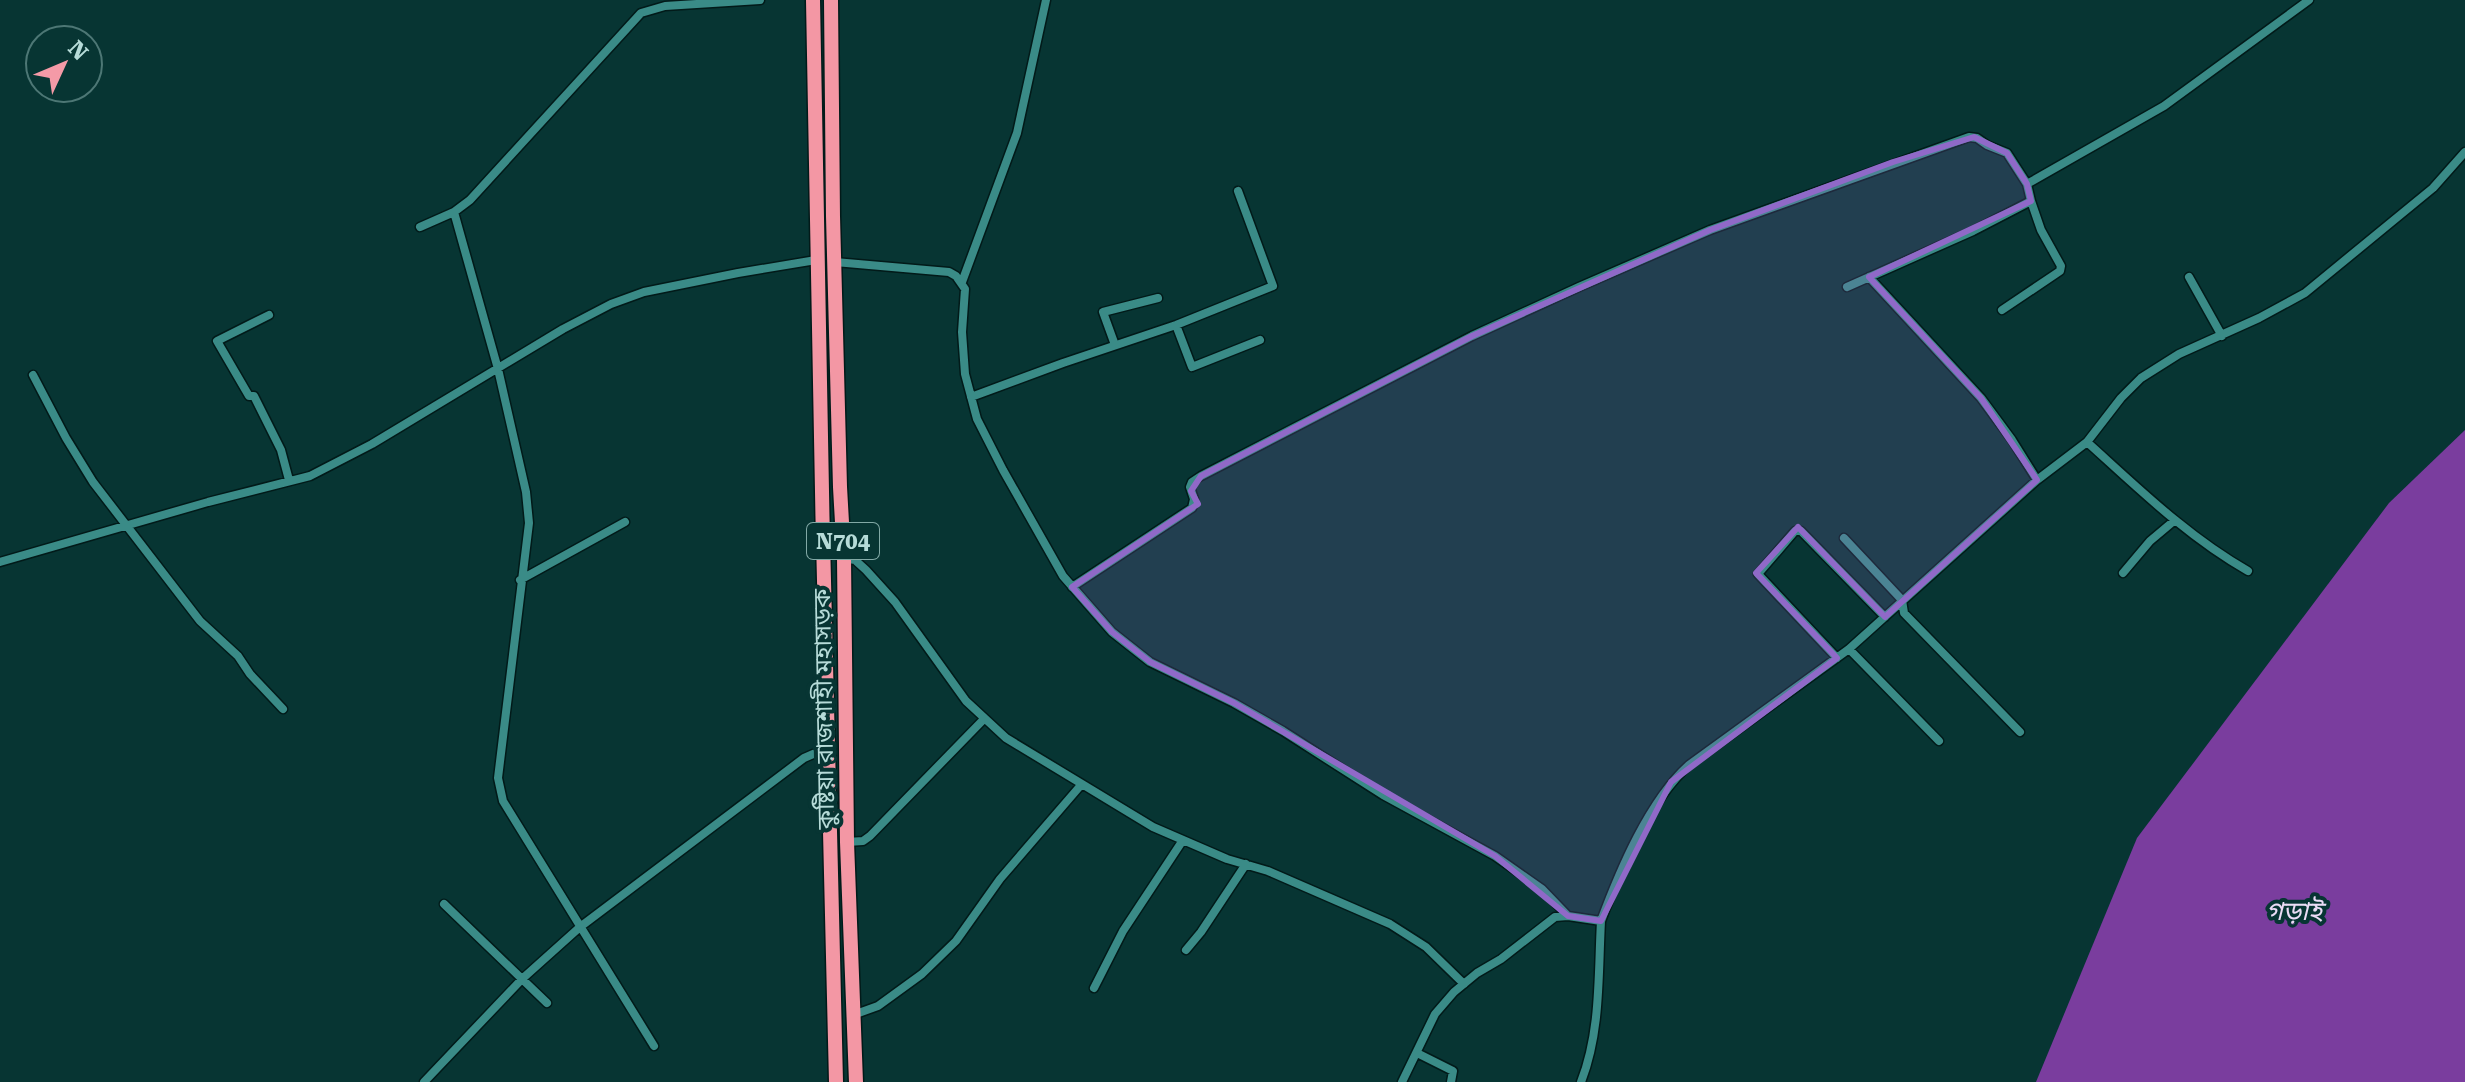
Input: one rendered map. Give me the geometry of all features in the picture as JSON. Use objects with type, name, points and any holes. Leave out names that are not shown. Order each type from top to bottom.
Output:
[{"type":"highway","name":"কুষ্টিয়া রাজশাহী মহাসড়ক","points":[[813,0],[816,260],[836,1082]]},
{"type":"highway","name":"কুষ্টিয়া রাজশাহী মহাসড়ক","points":[[831,0],[847,842],[856,1082]]},
{"type":"highway","points":[[816,217],[833,216]]},
{"type":"highway","points":[[828,795],[846,796]]},
{"type":"street","points":[[420,227],[454,212],[470,200],[641,13],[655,4],[760,0]]},
{"type":"street","points":[[962,282],[1017,133],[1046,0]]},
{"type":"street","points":[[2027,184],[2164,106],[2309,0]]},
{"type":"street","points":[[1072,587],[1192,508],[1194,499],[1190,487],[1201,476],[1472,336],[1710,230],[1969,137],[2007,153],[2027,184],[2041,230],[2061,266],[2060,271],[2002,310]]},
{"type":"street","points":[[1581,1082],[1595,1035],[1601,921],[1656,802],[1671,782],[1689,765],[1849,649],[2037,480],[2087,442],[2141,378],[2179,354],[2222,336],[2305,293],[2433,188],[2465,152]]},
{"type":"street","points":[[971,397],[1176,325],[1273,286],[1238,191]]},
{"type":"street","points":[[1847,287],[1973,231],[2031,201]]},
{"type":"street","points":[[454,212],[498,369],[526,492],[529,523],[520,580],[499,791],[654,1046]]},
{"type":"street","points":[[0,562],[127,524],[310,476],[372,444],[563,329],[611,304],[633,296],[738,273],[816,260]]},
{"type":"street","points":[[835,262],[949,272],[962,282],[965,289],[962,332],[965,374],[977,419],[1063,576],[1112,632],[1150,662],[1246,710],[1383,795],[1495,856],[1542,889],[1568,916]]},
{"type":"street","points":[[1869,277],[1981,398],[2037,480]]},
{"type":"street","points":[[2189,277],[2222,336]]},
{"type":"street","points":[[1115,345],[1104,310],[1158,298]]},
{"type":"street","points":[[269,315],[217,341],[249,396],[254,396],[281,450],[289,480]]},
{"type":"street","points":[[1176,325],[1192,367],[1260,340]]},
{"type":"street","points":[[33,375],[93,482],[200,621],[238,656],[250,674],[283,709]]},
{"type":"street","points":[[2087,442],[2175,520],[2222,557],[2248,571]]},
{"type":"street","points":[[2123,573],[2150,541],[2175,520]]},
{"type":"street","points":[[520,580],[625,522]]},
{"type":"street","points":[[1837,658],[1758,574],[1795,531],[1801,531],[1813,542],[1885,617]]},
{"type":"street","points":[[1844,538],[1902,600],[1904,613],[2020,732]]},
{"type":"street","points":[[844,558],[855,560],[895,602],[948,678],[983,720],[1006,738],[1153,827],[1268,871],[1390,924],[1426,947],[1464,984]]},
{"type":"street","points":[[1849,649],[1939,741]]},
{"type":"street","points":[[847,842],[863,841],[874,833],[983,720]]},
{"type":"street","points":[[424,1082],[522,979],[580,927],[804,758],[827,748]]},
{"type":"street","points":[[853,1015],[878,1006],[922,974],[956,941],[1000,879],[1081,785]]},
{"type":"street","points":[[1094,988],[1123,931],[1183,840]]},
{"type":"street","points":[[1186,950],[1246,864]]},
{"type":"street","points":[[444,904],[547,1003]]},
{"type":"street","points":[[1402,1082],[1435,1014],[1454,992],[1555,917],[1601,921]]},
{"type":"street","points":[[1417,1053],[1453,1071],[1451,1082]]},
{"type":"highlighted area","points":[[1974,137],[2007,153],[2027,184],[2031,201],[1869,277],[1981,398],[2037,480],[1885,617],[1798,527],[1756,573],[1837,658],[1671,782],[1601,921],[1568,916],[1495,856],[1234,703],[1150,662],[1112,632],[1072,587],[1198,504],[1191,491],[1201,476],[1472,336],[1710,230],[1893,162]]},
{"type":"water","name":"গড়াই","points":[[2465,430],[2465,1082],[2036,1082],[2137,838],[2389,503]]}]
